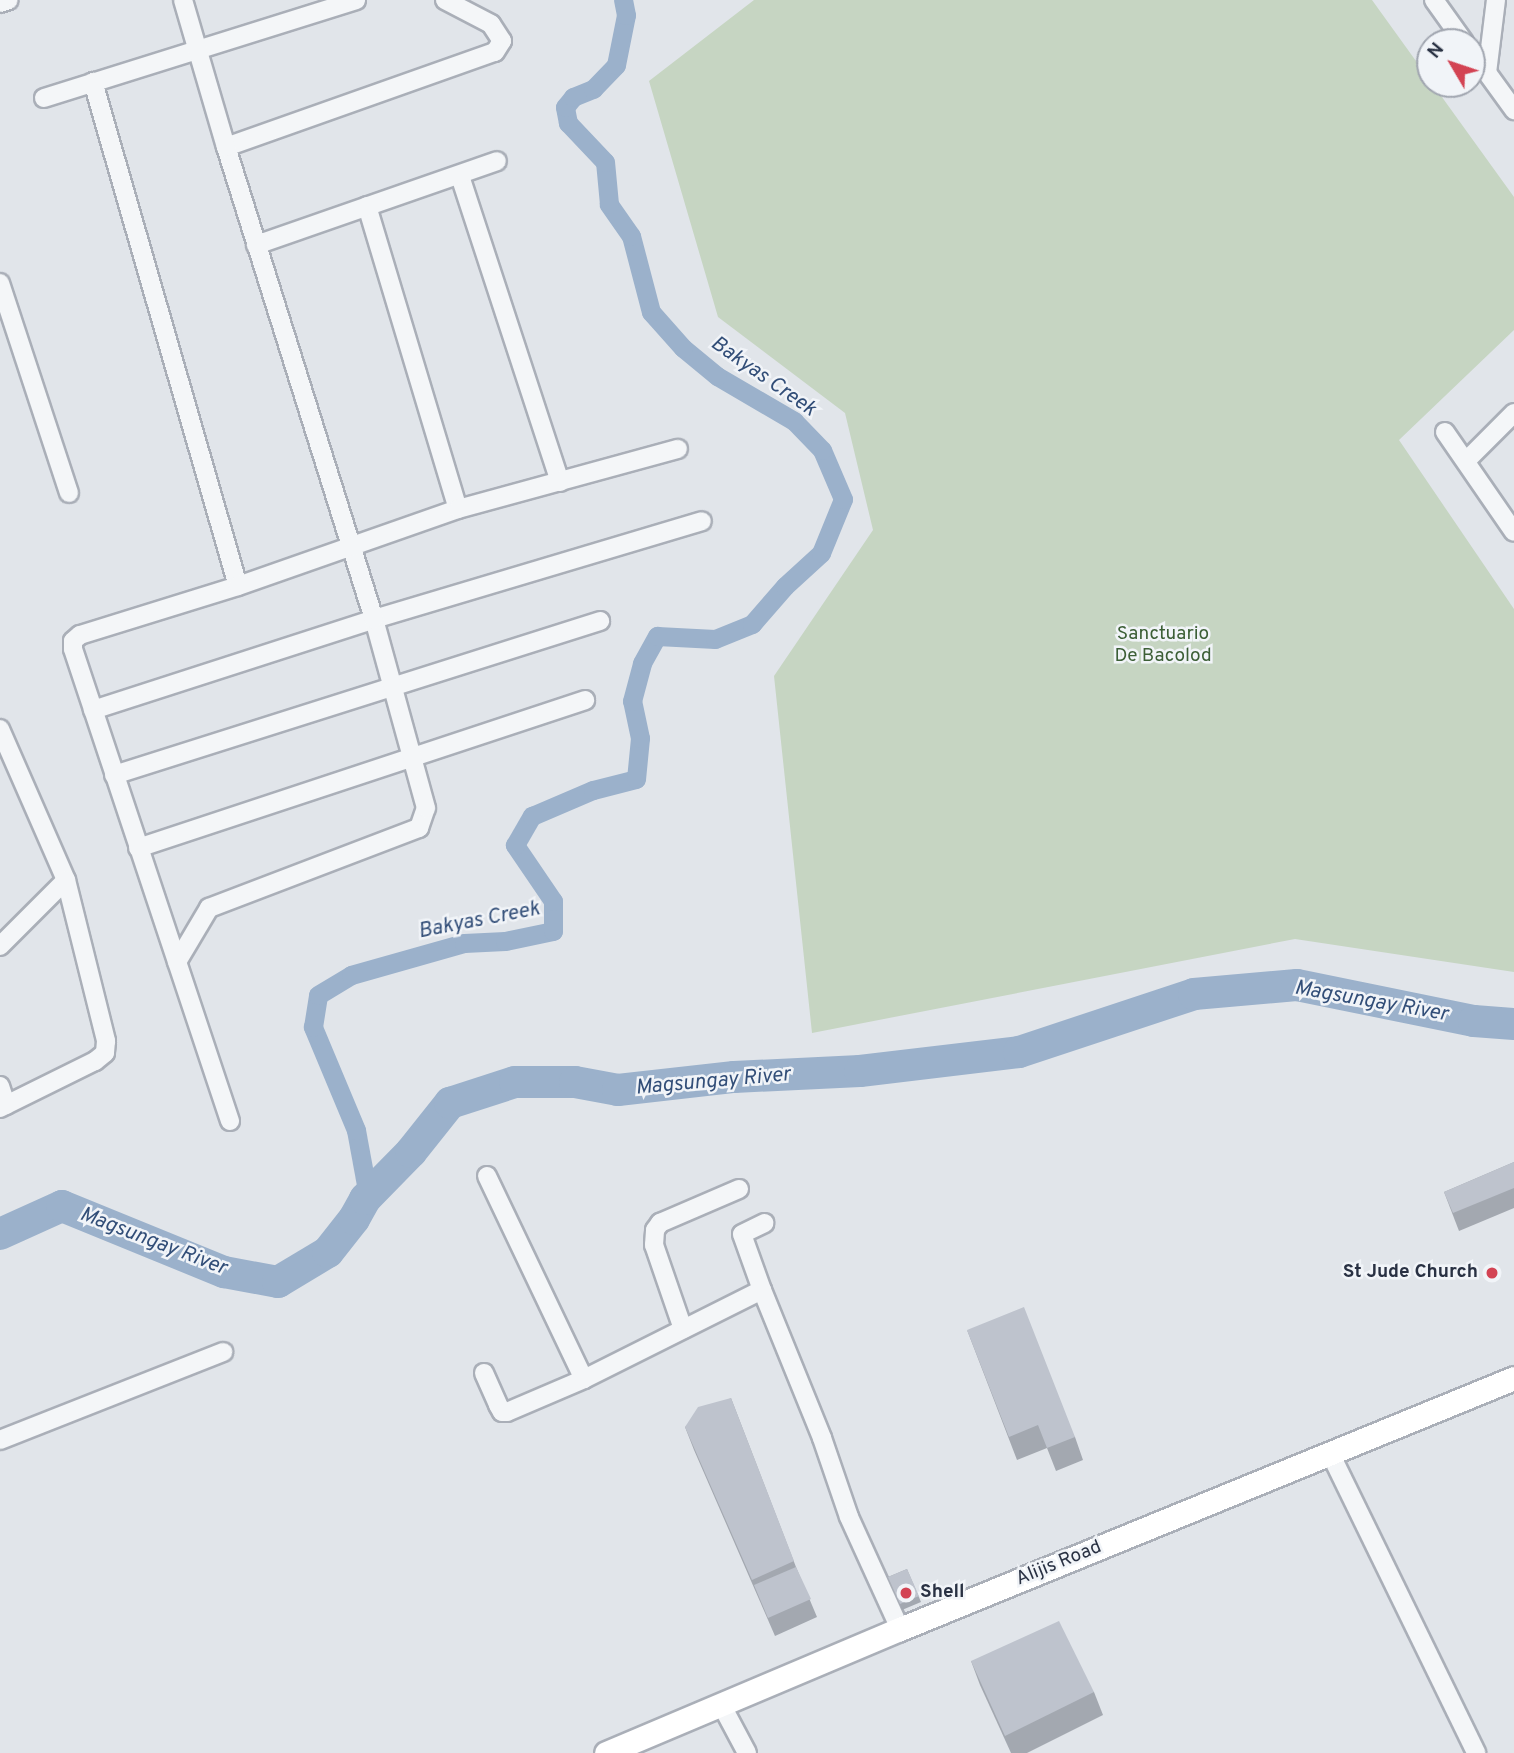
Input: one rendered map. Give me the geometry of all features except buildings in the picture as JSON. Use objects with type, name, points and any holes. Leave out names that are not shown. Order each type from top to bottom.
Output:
[{"type":"main road","name":"Alijis Road","points":[[606,1753],[900,1629],[1514,1378]]},
{"type":"street","points":[[0,3],[9,0]]},
{"type":"street","points":[[177,962],[209,908],[419,828],[425,820],[426,808],[374,619],[256,245],[183,0]]},
{"type":"street","points":[[44,98],[356,0]]},
{"type":"street","points":[[226,147],[495,52],[502,41],[491,24],[445,0]]},
{"type":"street","points":[[1434,0],[1454,28]]},
{"type":"street","points":[[1496,0],[1487,73],[1514,110]]},
{"type":"street","points":[[93,82],[238,586]]},
{"type":"street","points":[[256,245],[497,161]]},
{"type":"street","points":[[460,176],[560,482]]},
{"type":"street","points":[[367,206],[458,509]]},
{"type":"street","points":[[0,283],[69,493]]},
{"type":"street","points":[[1466,461],[1514,413]]},
{"type":"street","points":[[1445,432],[1514,532]]},
{"type":"street","points":[[230,1121],[73,649],[74,641],[80,635],[238,586],[458,509],[678,449]]},
{"type":"street","points":[[93,710],[374,619],[702,521]]},
{"type":"street","points":[[114,775],[600,621]]},
{"type":"street","points":[[138,848],[585,700]]},
{"type":"street","points":[[0,729],[66,880],[106,1041],[105,1053],[95,1061],[3,1106],[0,1086]]},
{"type":"street","points":[[0,946],[66,880]]},
{"type":"street","points":[[487,1176],[584,1379]]},
{"type":"street","points":[[683,1329],[654,1245],[655,1230],[660,1223],[739,1189]]},
{"type":"street","points":[[765,1223],[741,1234],[822,1438],[849,1517],[900,1629]]},
{"type":"street","points":[[484,1373],[502,1412],[507,1412],[584,1379],[762,1290]]},
{"type":"street","points":[[0,1440],[223,1352]]},
{"type":"street","points":[[1330,1453],[1476,1753]]},
{"type":"street","points":[[721,1704],[747,1753]]},
{"type":"green space","name":"Sanctuario De Bacolod","points":[[754,0],[1372,0],[1416,61],[1416,98],[1443,98],[1514,197],[1514,330],[1399,440],[1514,609],[1514,972],[1295,939],[812,1033],[774,676],[873,530],[845,413],[718,317],[649,81]]},
{"type":"waterway","name":"Bakyas Creek","points":[[365,1199],[367,1190],[356,1130],[313,1027],[318,995],[351,975],[464,943],[505,941],[553,931],[553,901],[515,845],[532,816],[593,790],[636,779],[640,738],[632,701],[642,663],[657,636],[715,639],[752,624],[785,586],[821,553],[843,499],[822,450],[794,421],[717,376],[683,348],[651,312],[631,236],[609,204],[605,162],[568,123],[565,107],[573,97],[593,89],[616,65],[626,15],[623,0]]},
{"type":"waterway","name":"Magsungay River","points":[[0,1234],[62,1206],[224,1272],[278,1282],[328,1252],[354,1219],[365,1199],[411,1152],[450,1103],[515,1082],[575,1082],[618,1090],[734,1077],[860,1071],[1019,1052],[1194,994],[1297,985],[1474,1021],[1514,1024]]},
{"type":"place","name":"St Jude Church","points":[[1492,1273]]},
{"type":"place","name":"Shell","points":[[906,1593]]}]
